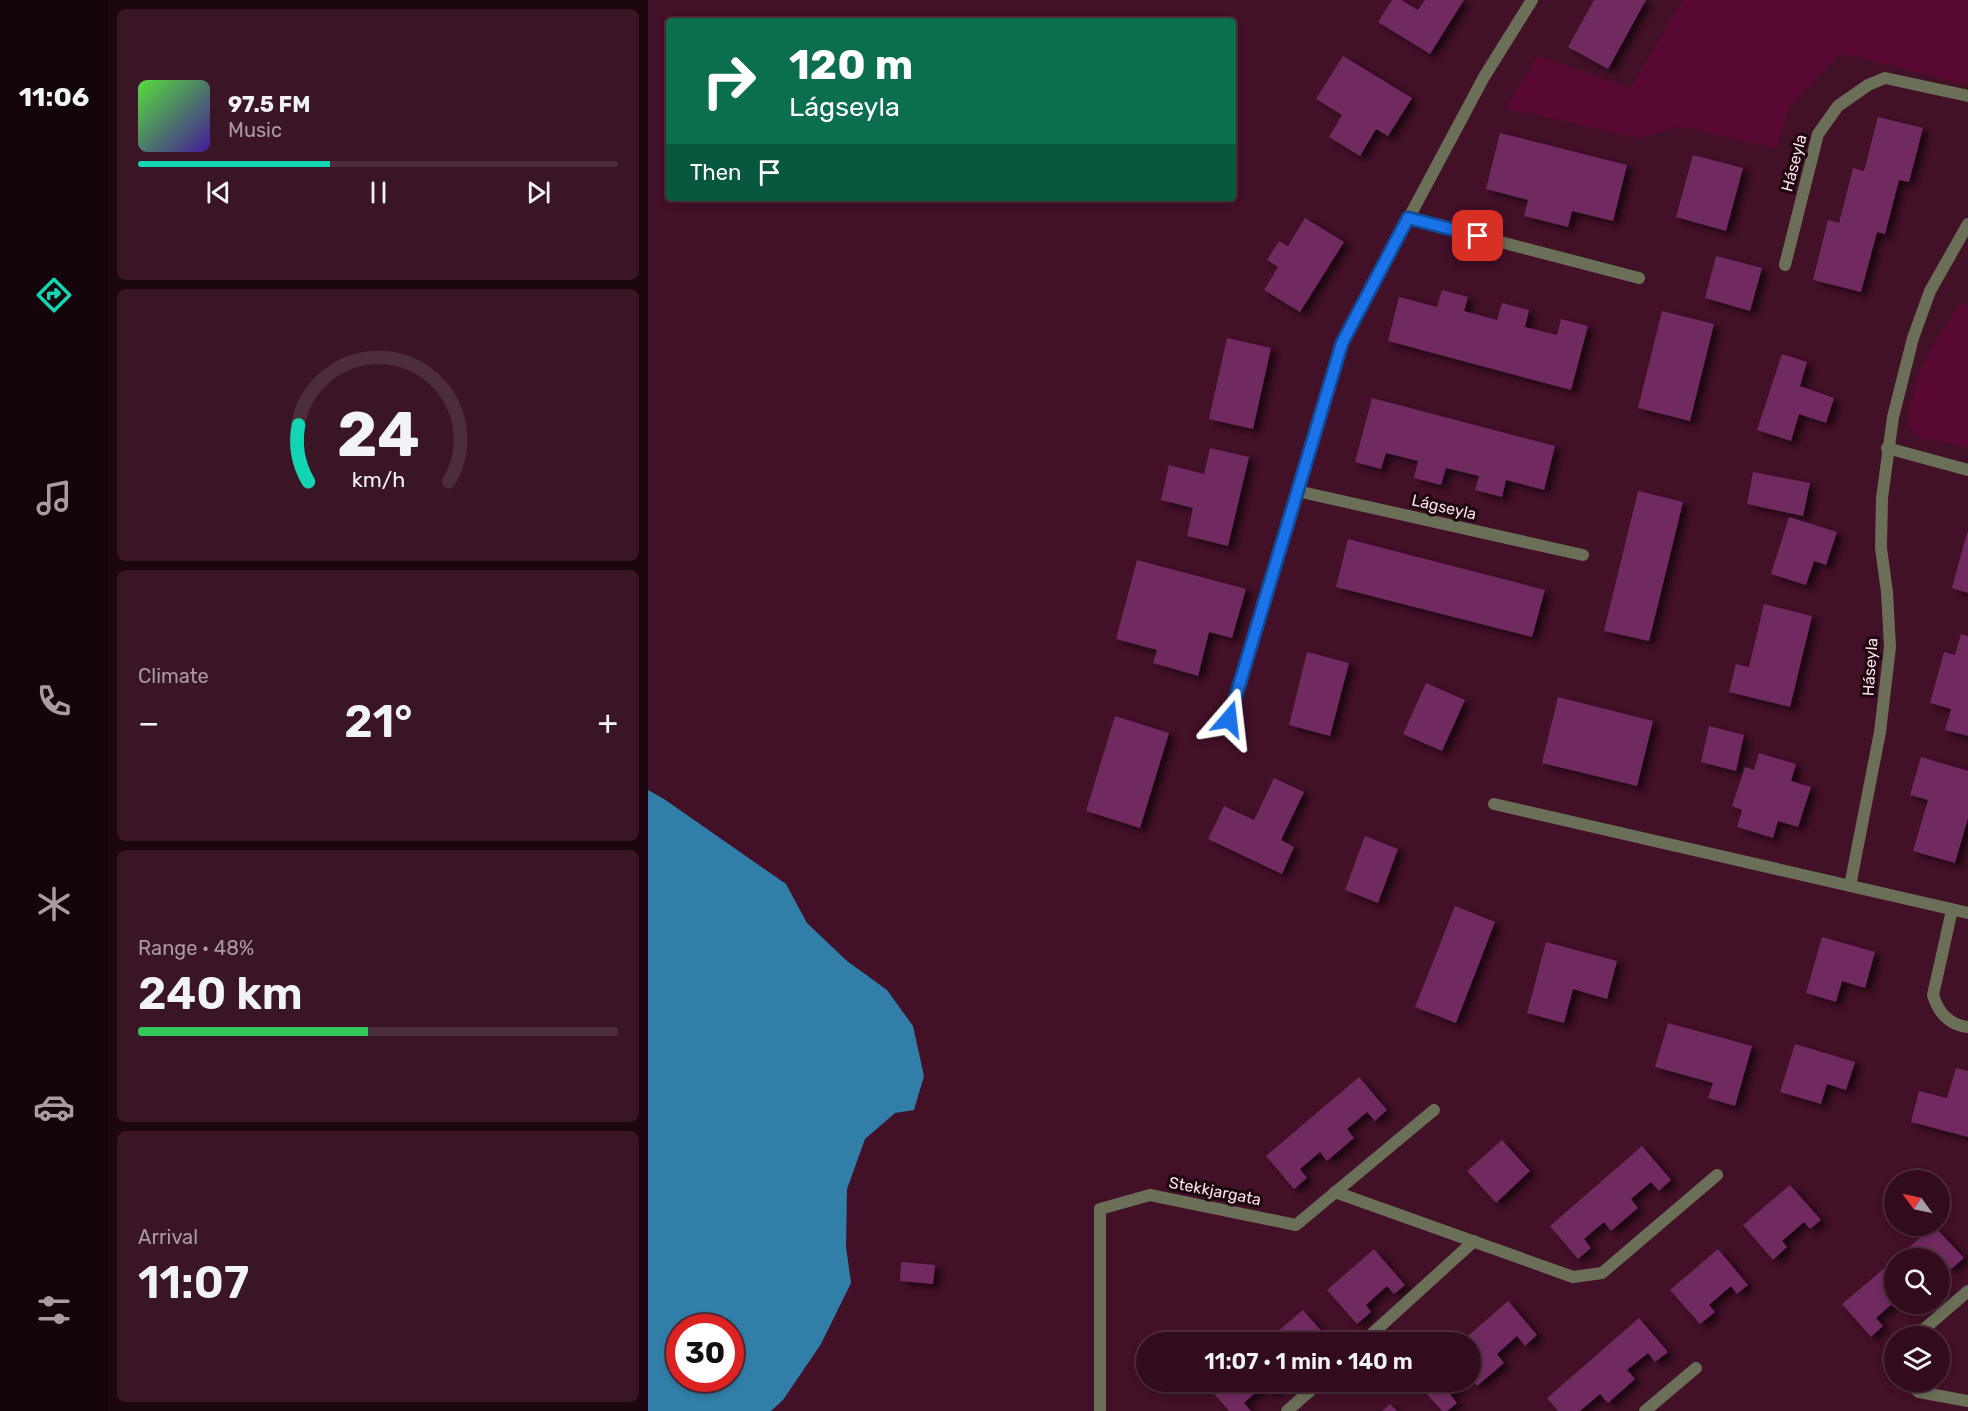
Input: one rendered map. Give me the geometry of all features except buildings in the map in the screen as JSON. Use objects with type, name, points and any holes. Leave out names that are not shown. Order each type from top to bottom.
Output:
[{"type":"street","points":[[1229,719],[1342,343],[1484,77],[1532,0]]},
{"type":"street","name":"Háseyla","points":[[1785,265],[1818,134],[1838,106],[1868,85],[1886,78],[1968,96]]},
{"type":"street","points":[[1408,218],[1639,278]]},
{"type":"street","name":"Háseyla","points":[[1850,886],[1880,732],[1890,647],[1887,592],[1881,548],[1882,498],[1887,448],[1913,338],[1930,291],[1968,224]]},
{"type":"street","points":[[1887,448],[1968,470]]},
{"type":"street","name":"Lágseyla","points":[[1297,491],[1583,555]]},
{"type":"street","points":[[1494,804],[1968,914]]},
{"type":"street","points":[[1952,910],[1933,995],[1943,1015],[1952,1022],[1968,1027]]},
{"type":"street","name":"Stekkjargata","points":[[1100,1411],[1100,1209],[1150,1195],[1296,1224],[1434,1110]]},
{"type":"street","points":[[1335,1192],[1573,1277],[1602,1273],[1717,1175]]},
{"type":"street","points":[[1374,1332],[1474,1242]]},
{"type":"street","points":[[1928,1326],[1968,1291]]},
{"type":"street","points":[[1645,1411],[1696,1368]]},
{"type":"street","points":[[1287,1411],[1309,1392]]},
{"type":"street","points":[[1919,1392],[1963,1404]]},
{"type":"shaded area","points":[[1683,0],[1968,0],[1968,85],[1840,53],[1789,107],[1776,149],[1681,126],[1638,138],[1505,108],[1537,56],[1630,88]]},
{"type":"shaded area","points":[[1959,304],[1968,305],[1968,447],[1916,437],[1909,427],[1909,409],[1919,373],[1936,340]]},
{"type":"water","points":[[648,790],[786,884],[807,923],[847,961],[887,990],[913,1026],[924,1076],[914,1110],[895,1113],[865,1139],[847,1189],[846,1247],[851,1283],[821,1344],[783,1400],[771,1411],[648,1411]]},
{"type":"route","points":[[1229,719],[1342,343],[1408,218],[1478,236]]}]
